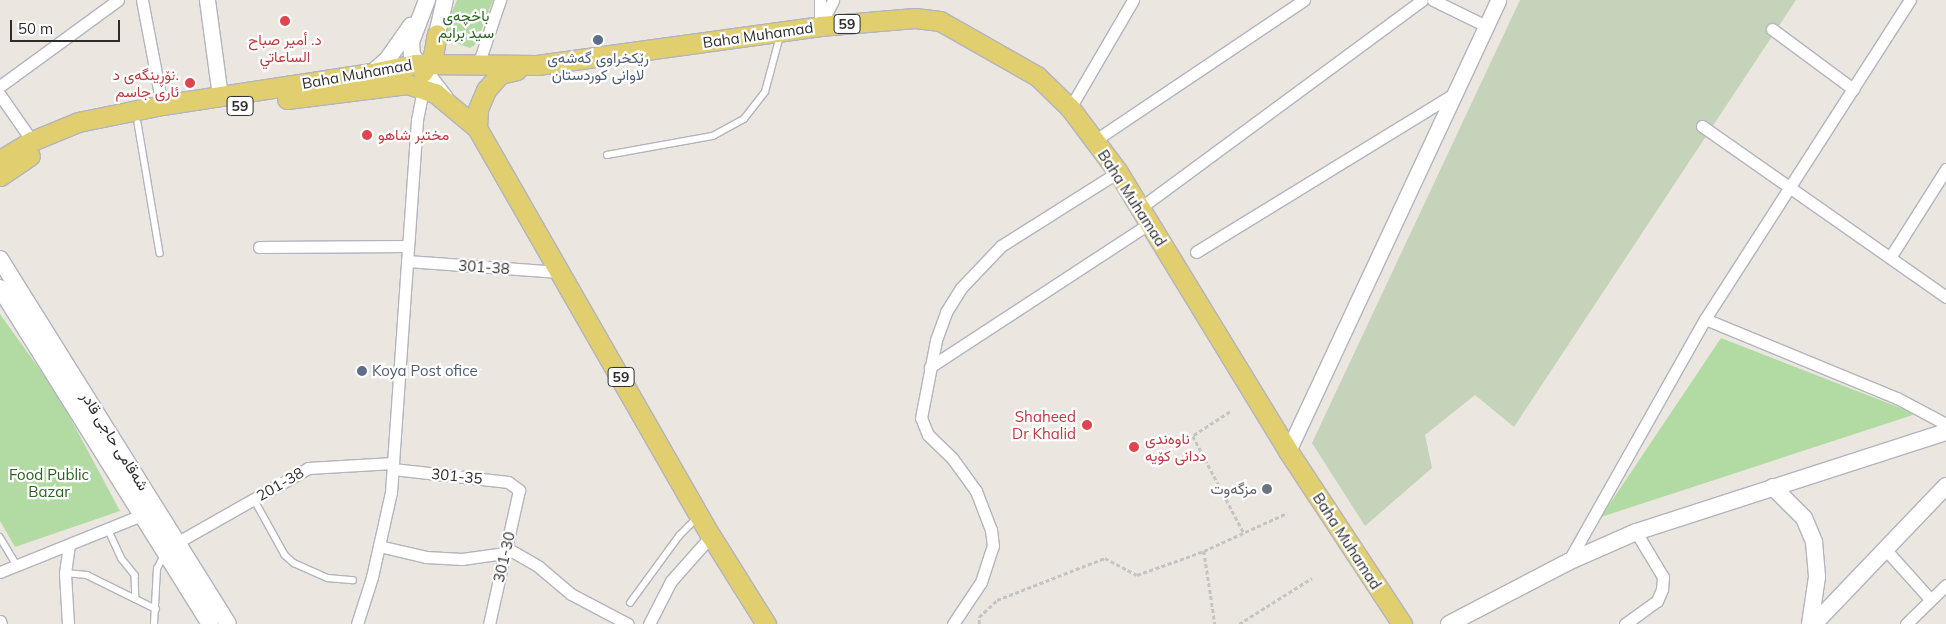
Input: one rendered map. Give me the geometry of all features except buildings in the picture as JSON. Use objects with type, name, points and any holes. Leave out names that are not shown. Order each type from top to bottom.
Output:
[{"type":"main road","points":[[412,75],[437,34],[445,0]]},
{"type":"main road","points":[[412,75],[411,42],[425,5]]},
{"type":"main road","points":[[372,73],[387,60],[425,5]]},
{"type":"main road","name":"Baha Muhamad","points":[[0,160],[30,150],[78,122],[162,105],[372,73],[412,75],[456,62],[478,65],[538,65],[820,26],[915,18],[940,21],[1037,76],[1070,108],[1118,172],[1288,451],[1402,624]]},
{"type":"main road","points":[[437,34],[444,56],[456,62]]},
{"type":"main road","points":[[477,128],[478,109],[486,90],[500,74],[538,65]]},
{"type":"main road","name":"59","points":[[0,176],[30,150],[96,130],[412,75],[449,103],[477,128],[711,536],[766,624]]},
{"type":"main road","points":[[0,184],[30,150]]},
{"type":"main road","name":"شەقامی حاجی قادر","points":[[0,259],[172,547],[210,624]]},
{"type":"main road","name":"شەقامی حاجی قادر","points":[[0,288],[142,516],[172,547],[228,624]]},
{"type":"main road","points":[[1449,624],[1568,562],[1636,532],[1946,432]]},
{"type":"main road","points":[[1812,624],[1886,550],[1946,486]]},
{"type":"main road","points":[[1773,487],[1804,518],[1814,542],[1816,577],[1812,624]]},
{"type":"street","points":[[0,86],[118,0]]},
{"type":"street","points":[[142,0],[162,105]]},
{"type":"street","points":[[206,0],[220,96]]},
{"type":"street","points":[[478,65],[500,0]]},
{"type":"street","points":[[820,0],[820,26]]},
{"type":"street","points":[[820,26],[833,0]]},
{"type":"street","points":[[1070,108],[1133,0]]},
{"type":"street","points":[[1094,141],[1304,0]]},
{"type":"street","points":[[930,367],[1145,216],[1422,0]]},
{"type":"street","points":[[1432,0],[1486,26]]},
{"type":"street","points":[[1288,451],[1498,0]]},
{"type":"street","points":[[1568,562],[1705,319],[1910,0]]},
{"type":"street","points":[[1772,29],[1854,89]]},
{"type":"street","points":[[357,624],[379,546],[393,466],[417,120],[412,75]]},
{"type":"street","points":[[1196,252],[1454,94]]},
{"type":"street","points":[[0,95],[30,150]]},
{"type":"street","points":[[1702,126],[1789,188],[1891,256],[1946,297]]},
{"type":"street","points":[[1891,256],[1946,169]]},
{"type":"street","points":[[953,624],[981,582],[993,546],[991,530],[976,491],[965,473],[923,427],[921,408],[930,367],[946,312],[979,265],[1001,246],[1118,172]]},
{"type":"street","points":[[259,247],[408,246]]},
{"type":"street","name":"301-38","points":[[407,261],[560,272]]},
{"type":"street","points":[[1705,319],[1897,398],[1946,424]]},
{"type":"street","name":"201-38","points":[[172,547],[308,468],[393,466]]},
{"type":"street","name":"301-35","points":[[393,466],[508,482],[519,490]]},
{"type":"street","name":"301-30","points":[[489,624],[504,550],[519,490]]},
{"type":"street","points":[[0,572],[142,516]]},
{"type":"street","points":[[1625,624],[1657,601],[1662,590],[1663,577],[1636,532]]},
{"type":"street","points":[[649,624],[671,581],[711,536]]},
{"type":"street","points":[[68,624],[65,573],[69,545]]},
{"type":"street","points":[[379,546],[426,557],[462,559],[504,550],[539,567],[571,594],[628,624]]},
{"type":"street","points":[[1886,550],[1930,600]]},
{"type":"street","points":[[1906,624],[1946,585]]},
{"type":"lane","points":[[607,155],[713,136],[744,119],[765,92],[782,32]]},
{"type":"lane","points":[[138,123],[160,253]]},
{"type":"lane","points":[[254,499],[286,555],[294,563],[328,578],[353,580]]},
{"type":"lane","points":[[630,603],[679,536],[700,516]]},
{"type":"lane","points":[[108,529],[134,575],[136,599]]},
{"type":"lane","points":[[0,536],[17,565]]},
{"type":"lane","points":[[154,624],[158,569],[172,547]]},
{"type":"lane","points":[[65,573],[87,574],[156,609]]},
{"type":"path","points":[[1230,412],[1193,436],[1244,533]]},
{"type":"path","points":[[979,624],[979,616],[997,600],[1105,558],[1137,575],[1204,552],[1286,513]]},
{"type":"path","points":[[1204,552],[1215,624]]},
{"type":"path","points":[[1239,624],[1312,578]]},
{"type":"green space","name":"باخچه‌ی سید برایم","points":[[457,0],[493,0],[476,44],[470,48],[453,42],[447,35],[446,25]]},
{"type":"green space","points":[[1520,0],[1796,0],[1514,427],[1475,395],[1425,435],[1432,468],[1365,526],[1312,443]]},
{"type":"green space","name":"Food Public Bazar","points":[[0,314],[58,395],[120,511],[15,547],[0,521]]},
{"type":"green space","points":[[1721,338],[1916,414],[1601,517]]},
{"type":"place","name":"د. أمير صباح الساعاتي","points":[[285,21]]},
{"type":"place","name":"رێكخراوی گه‌شه‌ی لاوانی كوردستان","points":[[598,40]]},
{"type":"place","name":"نۆڕینگەی د. ئاری جاسم","points":[[190,83]]},
{"type":"place","name":"مختبر شاهو","points":[[367,135]]},
{"type":"place","name":"Koya Post ofice","points":[[362,371]]},
{"type":"place","name":"Shaheed Dr Khalid","points":[[1087,425]]},
{"type":"place","name":"ناوەندی ددانی کۆیە","points":[[1134,447]]},
{"type":"place","name":"مزگه‌وت","points":[[1267,489]]}]
